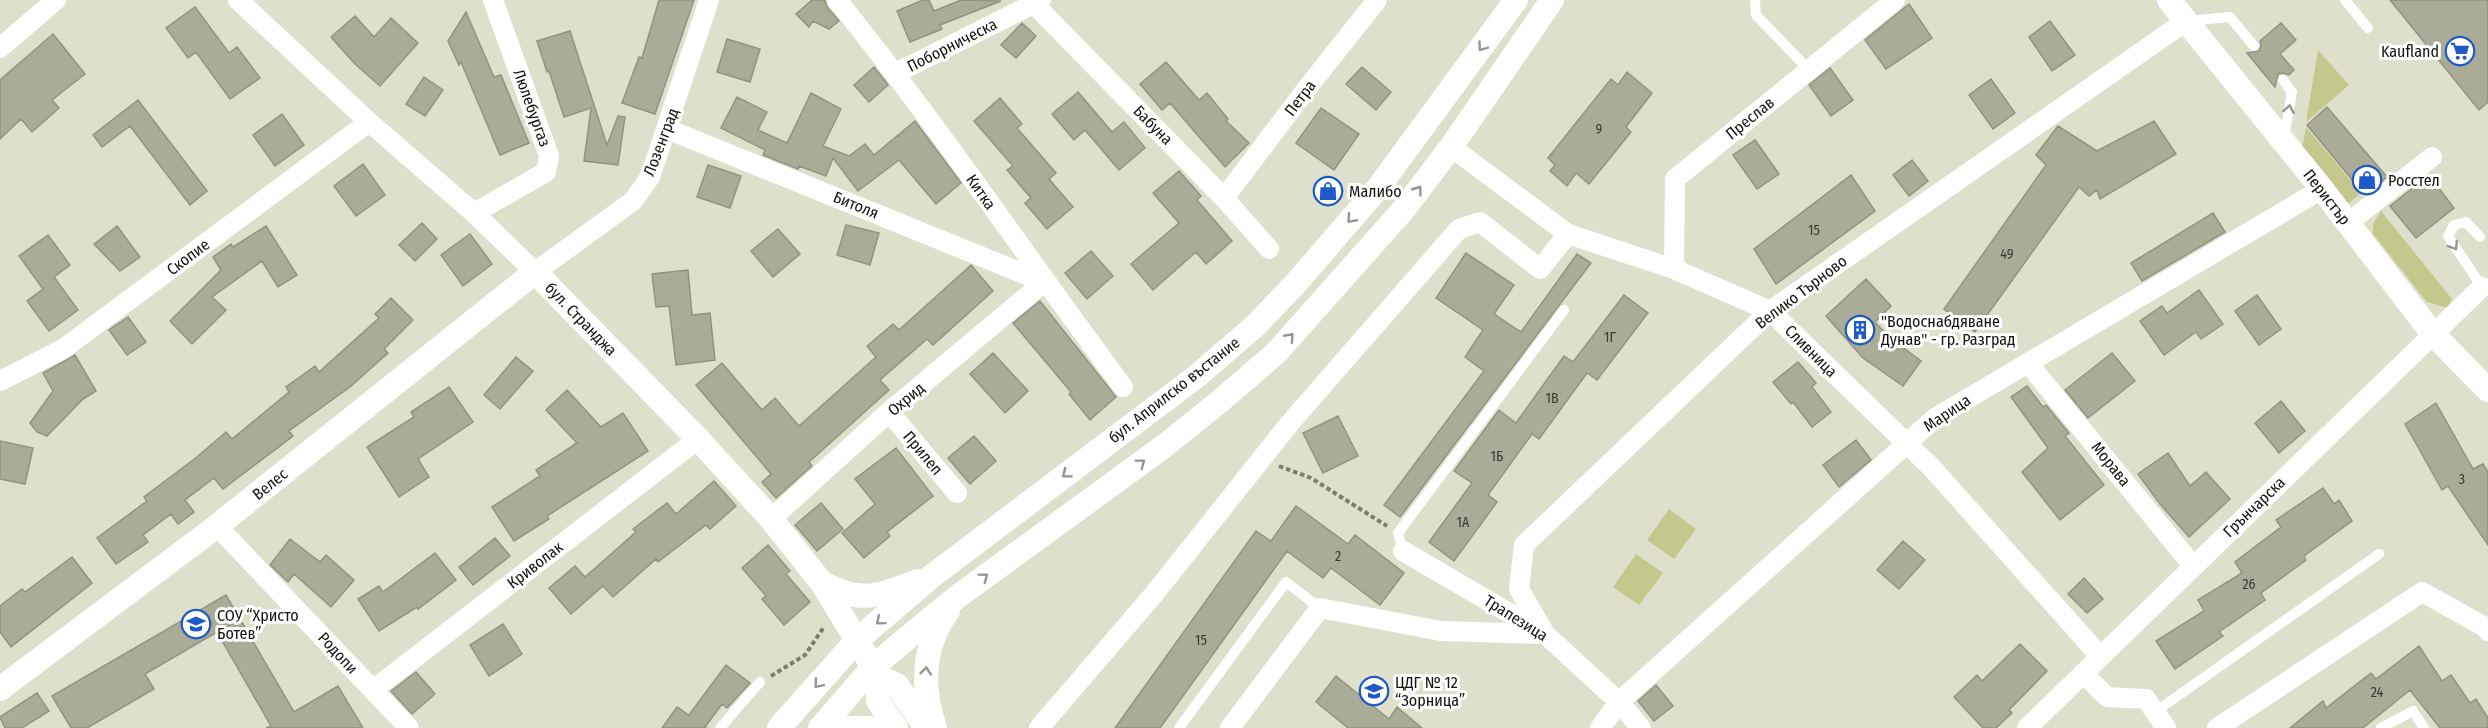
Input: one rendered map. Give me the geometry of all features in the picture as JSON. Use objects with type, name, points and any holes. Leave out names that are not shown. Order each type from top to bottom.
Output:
[{"type":"street","points":[[0,48],[56,0]]},
{"type":"street","name":"бул. Странджа","points":[[238,0],[369,122],[474,213],[698,439],[771,519],[822,583],[876,672],[897,685],[926,728]]},
{"type":"street","name":"Люлебургаз","points":[[474,213],[546,172],[549,156],[493,0]]},
{"type":"street","name":"Лозенград","points":[[535,272],[633,201],[650,177],[668,129],[709,0]]},
{"type":"street","name":"Китка","points":[[837,0],[896,73],[1044,282],[1122,387]]},
{"type":"street","name":"Петра","points":[[1224,198],[1377,0]]},
{"type":"street","name":"бул. Априлско въстание","points":[[779,728],[856,640],[932,576],[1197,376],[1256,325],[1297,282],[1378,188],[1516,0]]},
{"type":"street","points":[[820,728],[957,597],[1163,447],[1276,353],[1404,209],[1451,147],[1552,0]]},
{"type":"street","name":"Преслав","points":[[1674,269],[1674,179],[1896,0]]},
{"type":"street","name":"Перистър","points":[[2169,0],[2322,189],[2432,333],[2488,390]]},
{"type":"street","name":"Поборническа","points":[[896,73],[1037,2]]},
{"type":"street","name":"Бабуна","points":[[1037,2],[1224,198],[1269,249]]},
{"type":"street","name":"Велико Търново","points":[[1545,634],[1519,589],[1524,545],[1770,311],[2186,21]]},
{"type":"street","name":"Скопие","points":[[0,381],[63,349],[369,122]]},
{"type":"street","name":"Битоля","points":[[668,129],[1044,282]]},
{"type":"street","name":"Сливница","points":[[1451,147],[1568,234],[1674,269],[1770,311],[1932,468],[2100,656]]},
{"type":"street","points":[[2348,223],[2432,157]]},
{"type":"street","name":"Марица","points":[[1600,728],[1619,702],[1935,418],[2322,189]]},
{"type":"street","points":[[1039,728],[1154,594],[1290,423],[1459,229],[1480,222],[1540,269],[1568,234]]},
{"type":"street","name":"Велес","points":[[0,688],[218,525],[535,272]]},
{"type":"street","name":"Охрид","points":[[771,519],[889,412],[1044,282]]},
{"type":"street","name":"Грънчарска","points":[[2027,728],[2485,284]]},
{"type":"street","name":"Морава","points":[[2028,363],[2193,566]]},
{"type":"street","name":"Прилеп","points":[[889,412],[957,494]]},
{"type":"street","name":"Криволак","points":[[373,690],[698,439]]},
{"type":"street","name":"Родопи","points":[[218,525],[409,728]]},
{"type":"street","name":"Трапезица","points":[[1400,542],[1545,634],[1619,702],[1641,728]]},
{"type":"street","points":[[822,583],[846,594],[866,598],[932,576]]},
{"type":"street","points":[[2217,728],[2422,592],[2485,627],[2488,631]]},
{"type":"street","points":[[934,728],[925,682],[926,665],[931,641],[940,621],[957,597]]},
{"type":"street","points":[[1230,728],[1320,608],[1442,631],[1545,634]]},
{"type":"street","name":"бул. Странджа","points":[[876,672],[878,701],[896,728]]},
{"type":"street","points":[[2083,673],[2107,697],[2146,699],[2161,720]]},
{"type":"street","points":[[848,728],[871,728]]},
{"type":"lane","points":[[1755,0],[1756,15],[1809,70]]},
{"type":"lane","points":[[2345,0],[2368,28]]},
{"type":"lane","points":[[2186,21],[2230,17],[2254,46]]},
{"type":"lane","points":[[2283,80],[2292,92],[2283,142]]},
{"type":"lane","points":[[2480,237],[2466,222],[2454,225],[2448,236],[2485,284]]},
{"type":"lane","points":[[1400,542],[1564,310]]},
{"type":"lane","points":[[2161,720],[2379,555]]},
{"type":"lane","points":[[1179,728],[1286,582],[1320,608]]},
{"type":"lane","points":[[720,728],[760,682]]},
{"type":"lane","points":[[2381,728],[2413,711],[2424,728]]},
{"type":"path","points":[[1261,460],[1311,478],[1400,542]]},
{"type":"path","points":[[760,682],[806,655]]},
{"type":"green space","points":[[2318,50],[2349,85],[2306,122]]},
{"type":"green space","points":[[2306,127],[2361,193],[2349,203],[2338,199],[2302,149]]},
{"type":"green space","points":[[2381,211],[2452,299],[2447,308],[2427,302],[2373,234],[2373,224]]},
{"type":"green space","points":[[1669,509],[1696,529],[1674,559],[1647,540]]},
{"type":"green space","points":[[1636,554],[1663,573],[1639,605],[1613,587]]},
{"type":"building","points":[[659,0],[694,0],[655,114],[622,103],[639,57],[642,58]]},
{"type":"building","points":[[812,0],[825,0],[827,7],[839,21],[829,29],[813,21],[809,27],[796,14]]},
{"type":"building","points":[[923,0],[929,0],[934,11],[961,0],[1001,1],[940,25],[942,29],[910,42],[897,11]]},
{"type":"building","name":"Kaufland","points":[[2390,0],[2488,0],[2488,102],[2479,110]]},
{"type":"building","points":[[1909,4],[1932,38],[1886,69],[1865,40]]},
{"type":"building","points":[[195,7],[229,53],[237,47],[260,78],[230,99],[196,52],[188,58],[166,28]]},
{"type":"building","points":[[466,12],[494,77],[501,75],[529,143],[500,155],[461,62],[459,65],[448,41]]},
{"type":"building","points":[[355,16],[374,37],[391,18],[418,43],[380,86],[354,63],[331,37]]},
{"type":"building","points":[[2050,21],[2075,55],[2052,71],[2029,37]]},
{"type":"building","points":[[1022,23],[1036,36],[1016,58],[1001,45]]},
{"type":"building","points":[[2281,23],[2296,40],[2280,54],[2294,70],[2289,75],[2278,74],[2275,87],[2247,53],[2259,51],[2260,41]]},
{"type":"building","points":[[570,31],[607,145],[618,116],[625,117],[618,165],[584,161],[591,108],[564,117],[549,71],[547,72],[537,41]]},
{"type":"building","points":[[53,34],[85,74],[52,100],[59,108],[32,132],[21,119],[0,139],[0,80]]},
{"type":"building","points":[[727,39],[760,49],[750,82],[717,72]]},
{"type":"building","points":[[1166,62],[1199,100],[1207,93],[1228,119],[1226,121],[1249,143],[1225,167],[1170,103],[1162,110],[1140,84]]},
{"type":"building","points":[[874,67],[888,85],[869,102],[854,85]]},
{"type":"building","points":[[1362,67],[1391,92],[1376,110],[1346,84]]},
{"type":"building","points":[[1830,68],[1853,100],[1831,116],[1809,85]]},
{"type":"building","points":[[1627,72],[1652,93],[1626,127],[1631,132],[1589,184],[1576,173],[1567,186],[1550,171],[1555,165],[1548,158],[1611,79],[1618,85]]},
{"type":"building","points":[[424,77],[443,90],[425,116],[406,104]]},
{"type":"building","points":[[1991,79],[2015,113],[1993,129],[1969,95]]},
{"type":"building","points":[[1078,92],[1112,132],[1124,122],[1145,148],[1119,170],[1085,130],[1074,140],[1052,114]]},
{"type":"building","points":[[811,93],[841,109],[823,146],[849,156],[865,144],[874,155],[915,121],[961,183],[936,204],[899,160],[858,191],[833,158],[826,176],[799,166],[798,169],[763,155],[765,150],[721,128],[737,97],[767,112],[758,130],[787,143]]},
{"type":"building","points":[[1000,98],[1022,124],[1017,128],[1056,173],[1049,179],[1073,207],[1047,229],[1025,203],[1031,198],[1007,170],[1013,166],[974,121]]},
{"type":"building","points":[[138,100],[207,191],[190,205],[130,126],[102,147],[93,135]]},
{"type":"building","points":[[2327,107],[2387,177],[2375,187],[2373,184],[2363,193],[2307,125]]},
{"type":"building","points":[[1321,108],[1359,134],[1334,170],[1296,143]]},
{"type":"building","points":[[282,114],[304,145],[275,166],[253,135]]},
{"type":"building","points":[[2154,121],[2176,154],[2100,199],[2097,190],[2089,196],[2079,187],[1975,332],[1944,309],[2046,165],[2036,155],[2058,126],[2097,151]]},
{"type":"building","points":[[1755,140],[1779,174],[1757,189],[1733,155]]},
{"type":"building","points":[[1912,160],[1928,181],[1909,196],[1893,175]]},
{"type":"building","points":[[363,164],[385,195],[356,216],[334,186]]},
{"type":"building","points":[[708,165],[741,176],[730,208],[697,197]]},
{"type":"building","points":[[1179,171],[1201,196],[1197,200],[1232,241],[1206,264],[1196,252],[1153,290],[1131,264],[1179,223],[1153,193]]},
{"type":"building","points":[[1851,175],[1875,211],[1776,284],[1754,249]]},
{"type":"building","points":[[2429,175],[2454,208],[2416,238],[2390,206]]},
{"type":"building","points":[[2213,213],[2225,232],[2142,281],[2131,263]]},
{"type":"building","points":[[422,223],[437,239],[415,261],[399,245]]},
{"type":"building","points":[[846,225],[879,233],[870,265],[837,255]]},
{"type":"building","points":[[117,226],[140,257],[120,271],[94,244]]},
{"type":"building","points":[[266,226],[297,275],[278,287],[262,261],[212,297],[226,310],[192,344],[170,321],[221,270],[213,257],[231,244],[233,247]]},
{"type":"building","points":[[778,229],[800,254],[773,277],[751,251]]},
{"type":"building","points":[[470,234],[492,264],[463,286],[441,255]]},
{"type":"building","points":[[48,235],[70,265],[54,277],[78,310],[49,331],[27,301],[43,289],[19,256]]},
{"type":"building","points":[[1091,251],[1113,276],[1087,299],[1065,273]]},
{"type":"building","points":[[1466,253],[1514,285],[1494,314],[1521,332],[1577,254],[1591,263],[1400,517],[1384,505],[1484,371],[1465,357],[1483,330],[1436,298]]},
{"type":"building","points":[[971,265],[993,291],[933,345],[927,339],[880,380],[889,390],[809,462],[812,466],[776,498],[762,482],[771,474],[696,385],[722,363],[762,410],[775,398],[799,426],[876,357],[867,346],[893,324],[899,330]]},
{"type":"building","points":[[688,270],[692,315],[710,313],[715,360],[676,365],[669,306],[656,307],[652,274]]},
{"type":"building","name":"\"Водоснабдяване Дунав\" - гр. Разград","points":[[1866,279],[1891,306],[1875,322],[1890,338],[1921,361],[1903,386],[1863,358],[1826,316]]},
{"type":"building","points":[[2199,290],[2223,324],[2201,339],[2196,332],[2164,355],[2140,321],[2162,306],[2167,313]]},
{"type":"building","points":[[1624,295],[1648,313],[1597,380],[1587,373],[1539,439],[1532,434],[1488,495],[1497,502],[1454,561],[1429,542],[1472,483],[1454,471],[1499,410],[1516,423],[1564,356],[1573,362]]},
{"type":"building","points":[[2257,295],[2281,329],[2259,345],[2235,311]]},
{"type":"building","points":[[391,298],[413,320],[384,349],[388,353],[350,387],[289,431],[293,436],[223,489],[214,478],[185,500],[194,512],[178,524],[171,514],[143,535],[148,542],[116,564],[97,538],[147,501],[144,497],[226,432],[232,439],[289,392],[286,387],[315,366],[319,372],[379,318],[375,314]]},
{"type":"building","points":[[1040,301],[1116,397],[1090,420],[1069,394],[1071,392],[1013,323]]},
{"type":"building","points":[[128,317],[146,342],[127,355],[109,330]]},
{"type":"building","points":[[993,353],[1028,391],[1005,413],[970,374]]},
{"type":"building","points":[[2112,353],[2135,381],[2088,418],[2065,390]]},
{"type":"building","points":[[75,355],[96,391],[83,399],[47,436],[37,432],[30,423],[53,391],[43,373]]},
{"type":"building","points":[[516,357],[533,371],[500,409],[484,395]]},
{"type":"building","points":[[1798,362],[1816,383],[1812,387],[1831,412],[1812,427],[1793,402],[1791,404],[1773,382]]},
{"type":"building","points":[[2027,386],[2043,407],[2046,405],[2069,433],[2065,436],[2104,485],[2060,520],[2022,472],[2048,448],[2011,397]]},
{"type":"building","points":[[449,387],[473,422],[418,459],[429,477],[399,497],[367,447],[414,417],[411,412]]},
{"type":"building","points":[[567,390],[601,427],[623,413],[648,451],[547,516],[549,519],[514,541],[492,507],[540,476],[536,470],[577,443],[546,410]]},
{"type":"building","points":[[2281,401],[2305,431],[2279,453],[2255,423]]},
{"type":"building","points":[[2436,403],[2473,469],[2483,464],[2488,472],[2488,545],[2448,486],[2442,490],[2405,424]]},
{"type":"building","points":[[1338,416],[1358,456],[1323,473],[1303,433]]},
{"type":"building","points":[[974,436],[996,461],[970,484],[948,458]]},
{"type":"building","points":[[1856,440],[1871,460],[1839,487],[1823,465]]},
{"type":"building","points":[[0,441],[33,448],[25,484],[0,479]]},
{"type":"building","points":[[896,448],[933,496],[887,532],[890,536],[864,558],[842,533],[875,504],[855,479]]},
{"type":"building","points":[[2168,453],[2190,486],[2206,472],[2230,499],[2189,537],[2138,474]]},
{"type":"building","points":[[714,481],[736,506],[710,529],[706,525],[658,562],[656,559],[613,597],[603,586],[571,614],[549,588],[575,566],[585,577],[636,532],[633,529],[667,503],[676,514]]},
{"type":"building","points":[[2323,488],[2334,504],[2339,500],[2352,521],[2304,556],[2306,560],[2261,593],[2265,600],[2219,632],[2223,636],[2175,669],[2156,641],[2204,611],[2198,600],[2242,573],[2235,562],[2281,527],[2276,520]]},
{"type":"building","points":[[821,503],[843,529],[817,551],[795,525]]},
{"type":"building","points":[[1296,506],[1348,544],[1355,535],[1404,573],[1380,605],[1331,568],[1323,578],[1287,551],[1160,728],[1115,728],[1256,531],[1271,541]]},
{"type":"building","points":[[495,538],[510,556],[473,585],[459,567]]},
{"type":"building","points":[[290,539],[320,562],[326,555],[354,580],[331,607],[294,574],[288,582],[270,565]]},
{"type":"building","points":[[1903,541],[1925,560],[1899,589],[1877,570]]},
{"type":"building","points":[[768,545],[790,571],[786,574],[810,602],[784,625],[762,599],[766,596],[742,568]]},
{"type":"building","points":[[435,553],[456,580],[418,609],[417,607],[379,631],[358,599],[379,586],[383,592]]},
{"type":"building","points":[[72,557],[92,583],[11,647],[0,632],[0,606],[22,589],[25,592]]},
{"type":"building","points":[[2084,578],[2103,599],[2087,613],[2068,594]]},
{"type":"building","points":[[226,595],[294,712],[338,686],[363,728],[266,728],[271,726],[217,632],[145,674],[154,689],[87,728],[71,728],[52,696]]},
{"type":"building","points":[[503,624],[522,654],[489,676],[470,645]]},
{"type":"building","points":[[2020,644],[2047,671],[2009,710],[2012,713],[1996,728],[1983,728],[1954,697],[1977,675],[1982,681]]},
{"type":"building","points":[[2419,646],[2442,681],[2451,675],[2470,703],[2476,699],[2488,718],[2488,728],[2440,728],[2410,690],[2363,728],[2290,728],[2323,701],[2326,708],[2371,673],[2376,679]]},
{"type":"building","points":[[726,665],[750,683],[727,708],[722,704],[706,728],[662,728],[677,707],[689,715]]},
{"type":"building","points":[[416,672],[435,694],[412,714],[391,691]]},
{"type":"building","points":[[1336,676],[1389,719],[1397,707],[1422,728],[1348,728],[1316,702]]},
{"type":"building","points":[[1656,685],[1673,706],[1654,721],[1638,701]]},
{"type":"building","points":[[37,693],[49,711],[22,728],[5,728],[0,717]]},
{"type":"place","name":"Kaufland","points":[[2460,51]]},
{"type":"place","name":"Росстел","points":[[2367,180]]},
{"type":"place","name":"Малибо","points":[[1328,191]]},
{"type":"place","name":"\"Водоснабдяване Дунав\" - гр. Разград","points":[[1860,330]]},
{"type":"place","name":"СОУ “Христо Ботев”","points":[[196,624]]},
{"type":"place","name":"ЦДГ № 12 “Зорница”","points":[[1374,691]]}]
